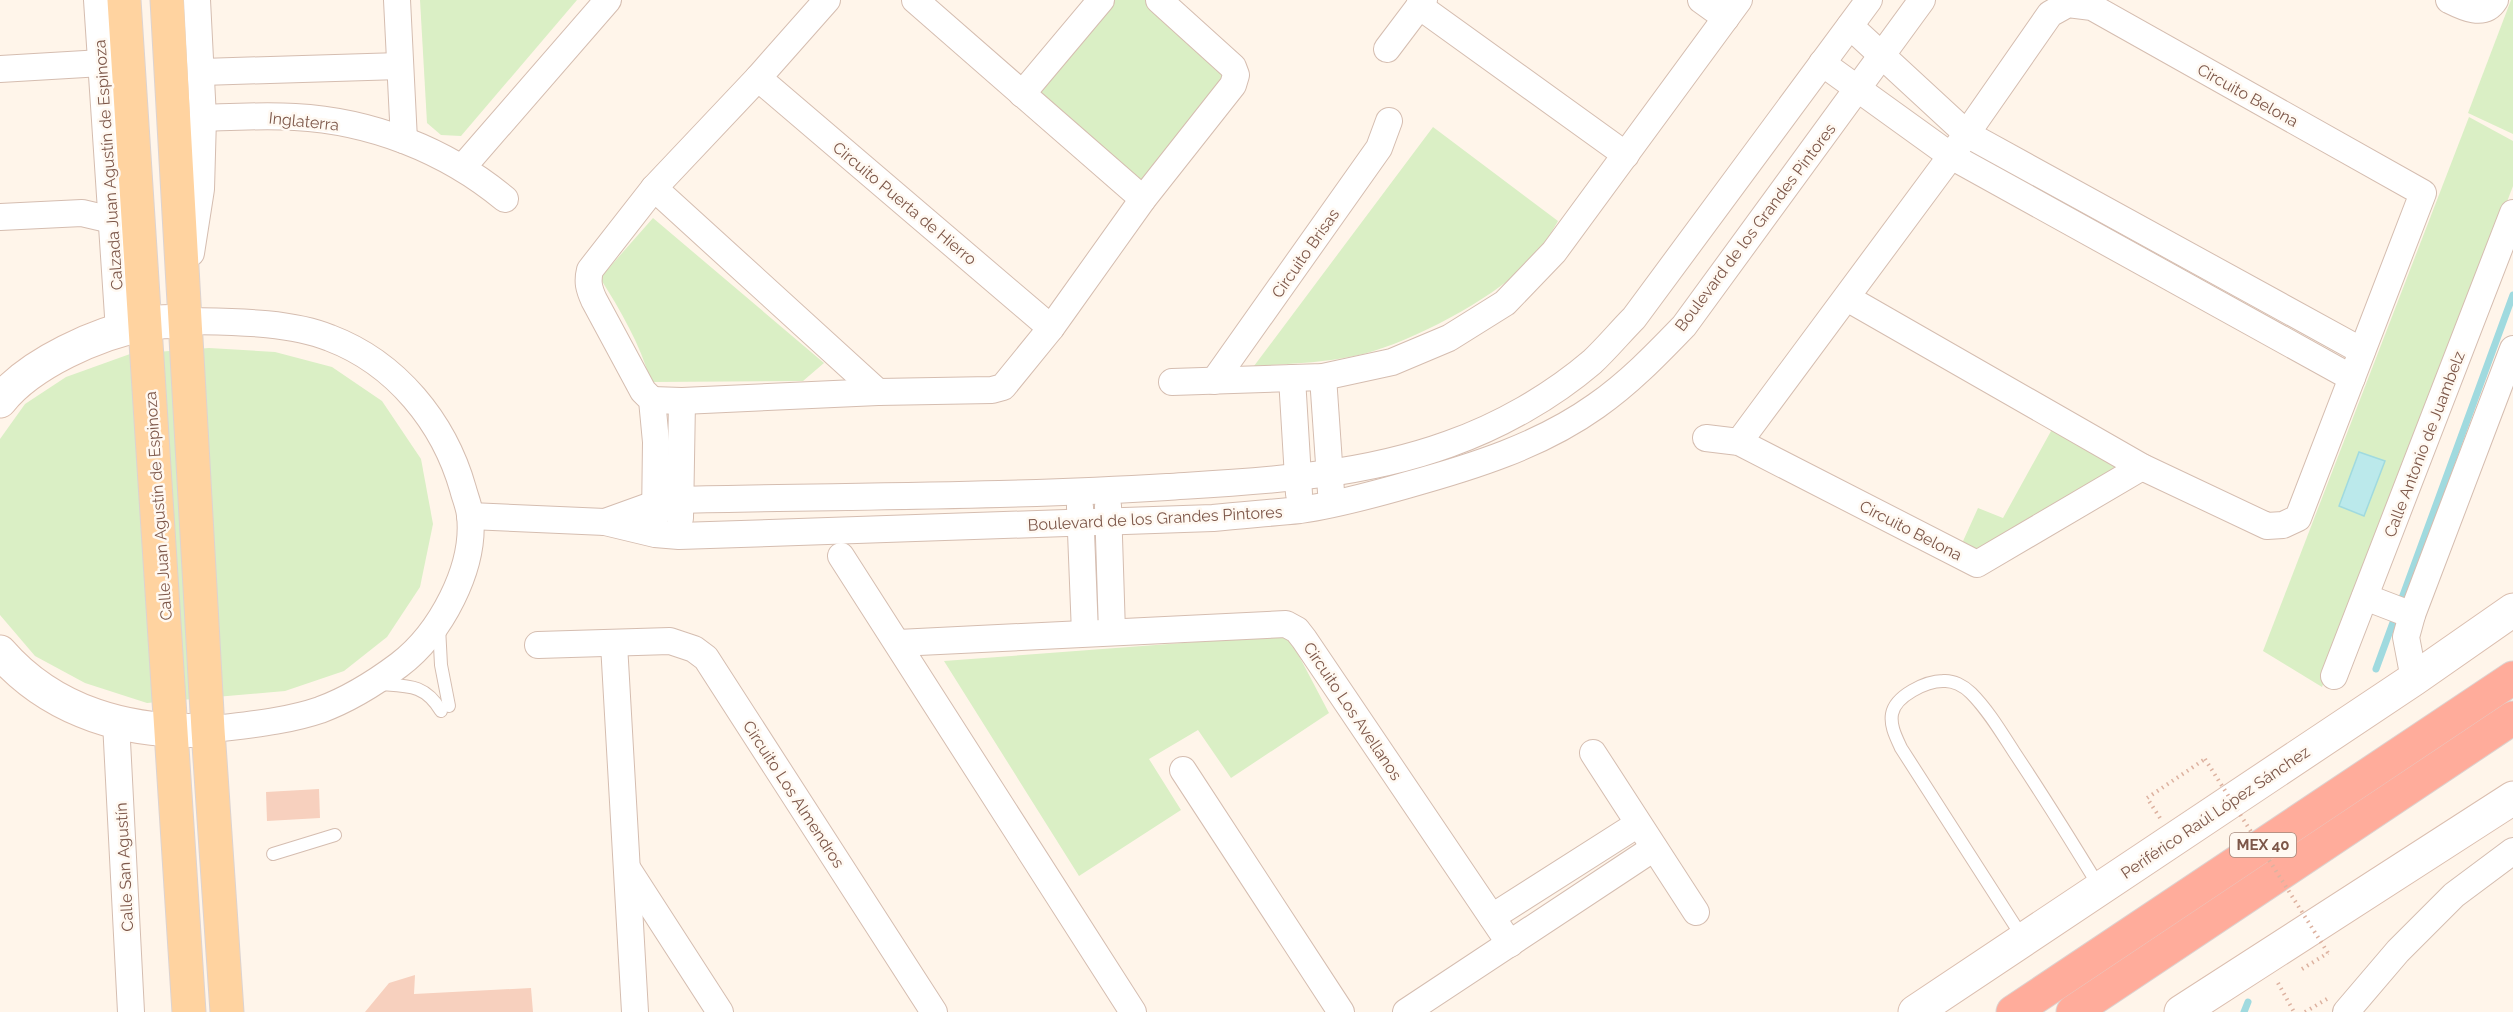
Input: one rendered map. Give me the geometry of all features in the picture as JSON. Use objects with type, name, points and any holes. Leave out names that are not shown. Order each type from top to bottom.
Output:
[{"type":"highway","name":"MEX 40","points":[[2013,1012],[2513,678]]},
{"type":"highway","name":"MEX 40","points":[[2073,1012],[2513,718]]},
{"type":"main road","name":"Calle Juan Agustín de Espinoza","points":[[124,0],[133,327],[172,730],[189,1012]]},
{"type":"main road","points":[[167,0],[208,730],[227,1012]]},
{"type":"main road","points":[[0,401],[36,368],[76,348],[185,309]]},
{"type":"main road","name":"Periférico Raúl López Sánchez","points":[[1915,1012],[2415,679],[2513,610]]},
{"type":"main road","points":[[0,652],[38,687],[78,711],[116,722],[172,730],[208,730]]},
{"type":"main road","points":[[2181,1012],[2513,798]]},
{"type":"street","name":"Calzada Juan Agustín de Espinoza","points":[[96,0],[112,220],[133,327]]},
{"type":"street","points":[[197,0],[203,118],[201,189],[185,309],[239,323],[294,329],[329,338],[371,359],[408,389],[437,427],[456,466],[470,516],[467,551],[456,592],[439,622],[400,664],[372,684],[320,710],[208,730]]},
{"type":"street","points":[[397,0],[404,140]]},
{"type":"street","points":[[462,168],[608,0]]},
{"type":"street","points":[[667,535],[655,504],[656,442],[652,400],[643,391],[594,300],[588,278],[594,263],[654,188],[758,78],[827,0]]},
{"type":"street","points":[[915,0],[1143,199]]},
{"type":"street","points":[[1022,94],[1101,0]]},
{"type":"street","points":[[652,400],[682,401],[878,392],[992,390],[1003,387],[1052,328],[1143,199],[1233,85],[1236,75],[1233,68],[1159,0]]},
{"type":"street","points":[[1172,382],[1323,377],[1392,362],[1449,338],[1505,303],[1554,252],[1732,9],[1701,0]]},
{"type":"street","name":"Boulevard de los Grandes Pintores","points":[[605,522],[655,504],[680,500],[1079,491],[1298,479],[1398,460],[1449,444],[1492,426],[1530,406],[1592,362],[1634,318],[1869,0]]},
{"type":"street","name":"Boulevard de los Grandes Pintores","points":[[470,516],[605,522],[667,535],[1213,518],[1300,510],[1445,475],[1509,452],[1547,435],[1596,406],[1642,369],[1684,327],[1922,0]]},
{"type":"street","points":[[2449,0],[2465,8],[2482,10],[2493,4],[2495,0]]},
{"type":"street","points":[[1388,50],[1421,3],[1626,155]]},
{"type":"street","name":"Circuito Belona","points":[[1739,442],[1967,134],[2050,14],[2068,4],[2092,7],[2423,193],[2298,518],[2283,525],[2267,526],[2142,466],[1847,298]]},
{"type":"street","points":[[1850,26],[1967,134],[2362,351]]},
{"type":"street","points":[[0,69],[102,63]]},
{"type":"street","points":[[1822,63],[1951,156],[2352,378]]},
{"type":"street","points":[[202,72],[400,66]]},
{"type":"street","name":"Circuito Puerta de Hierro","points":[[758,78],[1052,328]]},
{"type":"street","name":"Inglaterra","points":[[203,118],[296,117],[368,129],[404,140],[462,168],[505,199]]},
{"type":"street","name":"Circuito Brisas","points":[[1214,381],[1379,147],[1389,121]]},
{"type":"street","points":[[654,188],[878,392]]},
{"type":"street","points":[[0,217],[82,213],[112,220]]},
{"type":"street","name":"Calle Antonio de Juambelz","points":[[2334,676],[2370,599],[2513,213]]},
{"type":"street","points":[[2415,679],[2406,637],[2407,613],[2513,349]]},
{"type":"street","points":[[1323,377],[1332,504]]},
{"type":"street","points":[[1292,378],[1300,510]]},
{"type":"street","points":[[667,535],[680,500],[682,401]]},
{"type":"street","name":"Circuito Belona","points":[[1706,438],[1739,442],[1977,564],[2142,466]]},
{"type":"street","points":[[1108,490],[1113,632]]},
{"type":"street","points":[[1079,491],[1085,633]]},
{"type":"street","points":[[841,556],[1133,1012]]},
{"type":"street","points":[[2370,599],[2407,613]]},
{"type":"street","name":"Circuito Los Avellanos","points":[[898,643],[1286,624],[1297,630],[1510,944]]},
{"type":"street","name":"Circuito Los Almendros","points":[[538,645],[670,641],[694,649],[706,658],[934,1012]]},
{"type":"street","points":[[614,644],[635,1012]]},
{"type":"street","name":"Calle San Agustín","points":[[116,722],[131,1012]]},
{"type":"street","points":[[1593,753],[1696,912]]},
{"type":"street","points":[[1183,770],[1341,1012]]},
{"type":"street","points":[[1492,917],[1638,824]]},
{"type":"street","points":[[1406,1012],[1654,848]]},
{"type":"street","points":[[2351,1010],[2398,951],[2454,895],[2513,851]]},
{"type":"street","points":[[627,868],[720,1012]]},
{"type":"lane","points":[[372,684],[417,688],[445,708],[439,622]]},
{"type":"lane","points":[[2024,940],[1901,748],[1893,730],[1892,713],[1897,703],[1908,693],[1941,680],[1954,682],[1970,691],[1985,709],[2056,813],[2100,889]]},
{"type":"lane","points":[[273,854],[335,835]]},
{"type":"path","points":[[2173,839],[2147,798],[2205,759],[2328,953]]},
{"type":"path","points":[[2278,983],[2294,1012]]},
{"type":"green space","points":[[420,0],[577,0],[461,136],[441,135],[427,123]]},
{"type":"green space","points":[[1107,0],[1153,0],[1233,76],[1142,191],[1031,94]]},
{"type":"green space","points":[[2511,0],[2513,0],[2513,134],[2468,113]]},
{"type":"green space","points":[[2469,117],[2513,141],[2513,186],[2322,687],[2263,651]]},
{"type":"green space","points":[[1433,127],[1558,221],[1544,243],[1516,274],[1482,299],[1416,335],[1354,356],[1317,362],[1254,366]]},
{"type":"green space","points":[[653,218],[824,363],[803,381],[651,382],[629,328],[600,278]]},
{"type":"green space","points":[[209,348],[275,352],[332,367],[382,401],[421,459],[433,524],[420,587],[387,637],[344,671],[285,691],[147,703],[85,683],[35,656],[0,615],[0,439],[25,404],[66,377],[130,354]]},
{"type":"green space","points":[[2056,422],[2134,467],[1977,560],[1959,550],[1978,508],[2003,518]]},
{"type":"green space","points":[[1288,635],[1329,713],[1231,778],[1198,730],[1149,759],[1181,810],[1079,876],[944,661]]},
{"type":"water","points":[[2359,452],[2385,461],[2364,516],[2339,506]]},
{"type":"building","points":[[319,789],[320,818],[267,821],[266,792]]},
{"type":"building","points":[[415,975],[414,994],[531,988],[533,1012],[365,1012],[389,983]]},
{"type":"waterway","points":[[2376,669],[2513,295]]},
{"type":"waterway","points":[[2244,1012],[2248,1002]]}]
